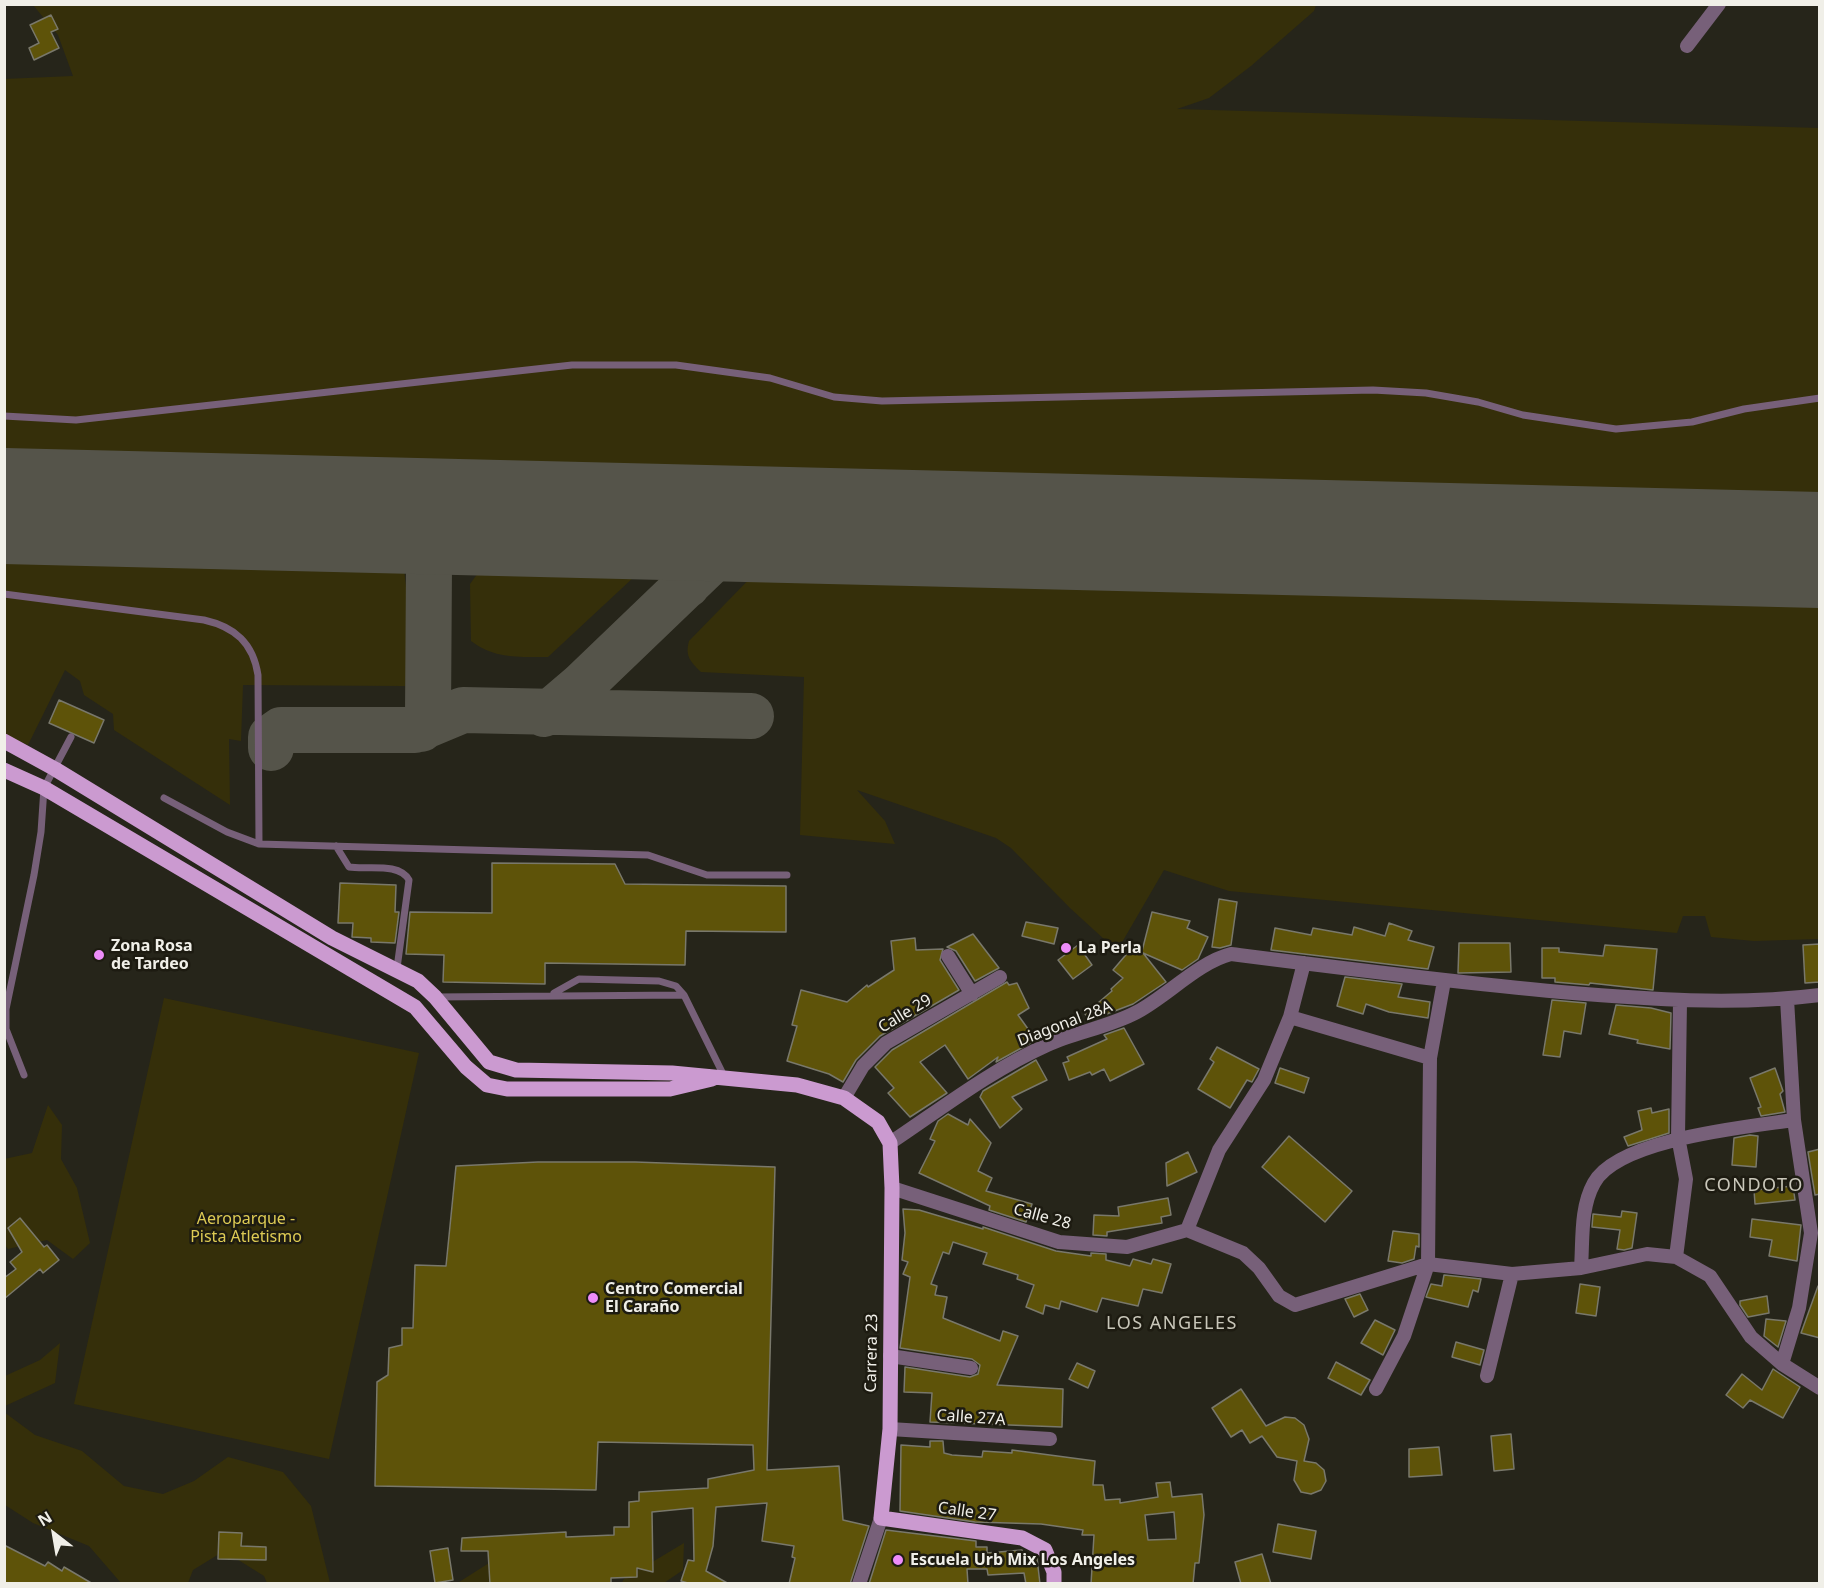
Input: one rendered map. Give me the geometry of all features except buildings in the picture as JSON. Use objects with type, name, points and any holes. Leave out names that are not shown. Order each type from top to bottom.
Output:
[{"type":"main road","points":[[4,741],[333,938],[397,968],[418,981],[435,997],[489,1062],[516,1070],[672,1073],[797,1085],[844,1098]]},
{"type":"main road","points":[[4,770],[44,788],[415,1007],[466,1067],[487,1085],[507,1089],[670,1089],[719,1078]]},
{"type":"main road","name":"Carrera 23","points":[[844,1098],[878,1122],[890,1143],[892,1188],[890,1429],[881,1518]]},
{"type":"main road","name":"Calle 27","points":[[881,1518],[1022,1538],[1045,1550],[1053,1572],[1054,1584]]},
{"type":"street","points":[[1687,46],[1719,4]]},
{"type":"street","name":"Diagonal 28A","points":[[890,1143],[1009,1064],[1048,1045],[1125,1018],[1152,1004],[1221,956],[1230,954],[1304,963]]},
{"type":"street","points":[[948,957],[972,994]]},
{"type":"street","points":[[1820,995],[1787,999],[1680,1002],[1444,981],[1304,963],[1290,1017],[1264,1080],[1219,1150],[1187,1230],[1243,1253],[1259,1268],[1279,1296],[1294,1305],[1428,1264],[1512,1274],[1581,1268],[1647,1254],[1676,1257],[1710,1276],[1751,1337],[1782,1364],[1820,1388]]},
{"type":"street","name":"Calle 29","points":[[844,1098],[863,1066],[886,1043],[1000,977]]},
{"type":"street","points":[[1376,1389],[1404,1336],[1428,1264],[1430,1058],[1444,981]]},
{"type":"street","points":[[1782,1364],[1799,1308],[1815,1232],[1794,1120],[1787,999]]},
{"type":"street","points":[[1676,1257],[1686,1179],[1678,1137],[1680,1002]]},
{"type":"street","points":[[1290,1017],[1430,1058]]},
{"type":"street","points":[[1581,1268],[1586,1202],[1595,1181],[1611,1165],[1678,1137],[1794,1120]]},
{"type":"street","name":"Calle 28","points":[[892,1188],[1059,1242],[1127,1247],[1187,1230]]},
{"type":"street","points":[[1487,1376],[1512,1274]]},
{"type":"street","points":[[890,1356],[971,1368]]},
{"type":"street","name":"Calle 27A","points":[[890,1429],[1050,1439]]},
{"type":"street","name":"Carrera 23","points":[[859,1584],[881,1518]]},
{"type":"lane","points":[[4,416],[76,420],[572,365],[676,365],[770,378],[834,397],[882,401],[1340,390],[1426,393],[1478,402],[1523,415],[1616,429],[1692,422],[1744,409],[1820,398]]},
{"type":"lane","points":[[4,594],[225,624],[244,641],[256,660],[258,675],[259,844]]},
{"type":"lane","points":[[24,1076],[6,1029],[6,1010],[38,853],[44,788],[71,737]]},
{"type":"lane","points":[[164,798],[227,832],[259,844],[648,855],[707,875],[787,875]]},
{"type":"lane","points":[[336,846],[349,867],[393,869],[405,873],[409,880],[397,968]]},
{"type":"lane","points":[[553,994],[579,979],[659,981],[675,986],[684,995],[719,1078]]},
{"type":"lane","points":[[435,997],[553,994],[684,995]]},
{"type":"green space","points":[[33,5],[1316,5],[1314,11],[1251,66],[1209,98],[1177,109],[1819,128],[1819,497],[5,460],[4,79],[73,76],[58,35]]},
{"type":"green space","points":[[5,547],[402,557],[409,622],[405,686],[243,685],[241,741],[229,739],[230,805],[114,730],[113,714],[84,695],[80,681],[65,670],[28,745],[5,735]]},
{"type":"green space","points":[[760,568],[1819,587],[1819,939],[1754,941],[1711,937],[1705,916],[1683,916],[1677,933],[1229,891],[1164,870],[1117,951],[1070,908],[1011,848],[996,838],[857,790],[885,821],[895,844],[800,835],[804,677],[701,672],[688,654],[689,641]]},
{"type":"green space","points":[[478,573],[634,577],[548,657],[527,657],[498,654],[471,641],[470,584]]},
{"type":"green space","name":"Aeroparque - Pista Atletismo","points":[[164,998],[419,1053],[329,1459],[74,1404]]},
{"type":"green space","points":[[48,1105],[62,1125],[61,1159],[77,1188],[90,1243],[73,1259],[47,1240],[8,1249],[5,1245],[4,1159],[32,1153]]},
{"type":"green space","points":[[60,1343],[55,1383],[5,1406],[5,1376],[40,1360]]},
{"type":"green space","points":[[4,1412],[35,1435],[82,1451],[124,1486],[163,1494],[194,1481],[228,1457],[283,1472],[311,1506],[330,1583],[267,1583],[264,1576],[224,1551],[193,1570],[188,1583],[121,1583],[89,1546],[33,1523],[5,1505]]},
{"type":"green space","points":[[684,1543],[683,1570],[664,1583],[621,1584],[624,1579]]},
{"type":"green space","points":[[489,1563],[499,1584],[456,1584]]},
{"type":"taxiway","points":[[381,515],[412,534],[422,548],[429,566],[428,714],[421,729]]},
{"type":"taxiway","points":[[429,566],[439,547],[449,535],[483,517]]},
{"type":"taxiway","points":[[649,521],[668,531],[683,545],[691,564],[687,585]]},
{"type":"taxiway","points":[[544,714],[554,709],[581,686],[729,544],[750,531],[782,524]]},
{"type":"taxiway","points":[[271,748],[271,737],[281,730],[415,730],[463,710],[751,716]]},
{"type":"runway","points":[[4,506],[1820,550]]},
{"type":"place","name":"La Perla","points":[[1066,948]]},
{"type":"place","name":"Zona Rosa de Tardeo","points":[[99,955]]},
{"type":"place","name":"Centro Comercial El Caraño","points":[[593,1298]]},
{"type":"place","name":"Escuela Urb Mix Los Angeles","points":[[898,1560]]},
{"type":"district","name":"CONDOTO","points":[[1754,1186]]},
{"type":"district","name":"LOS ANGELES","points":[[1172,1324]]}]
